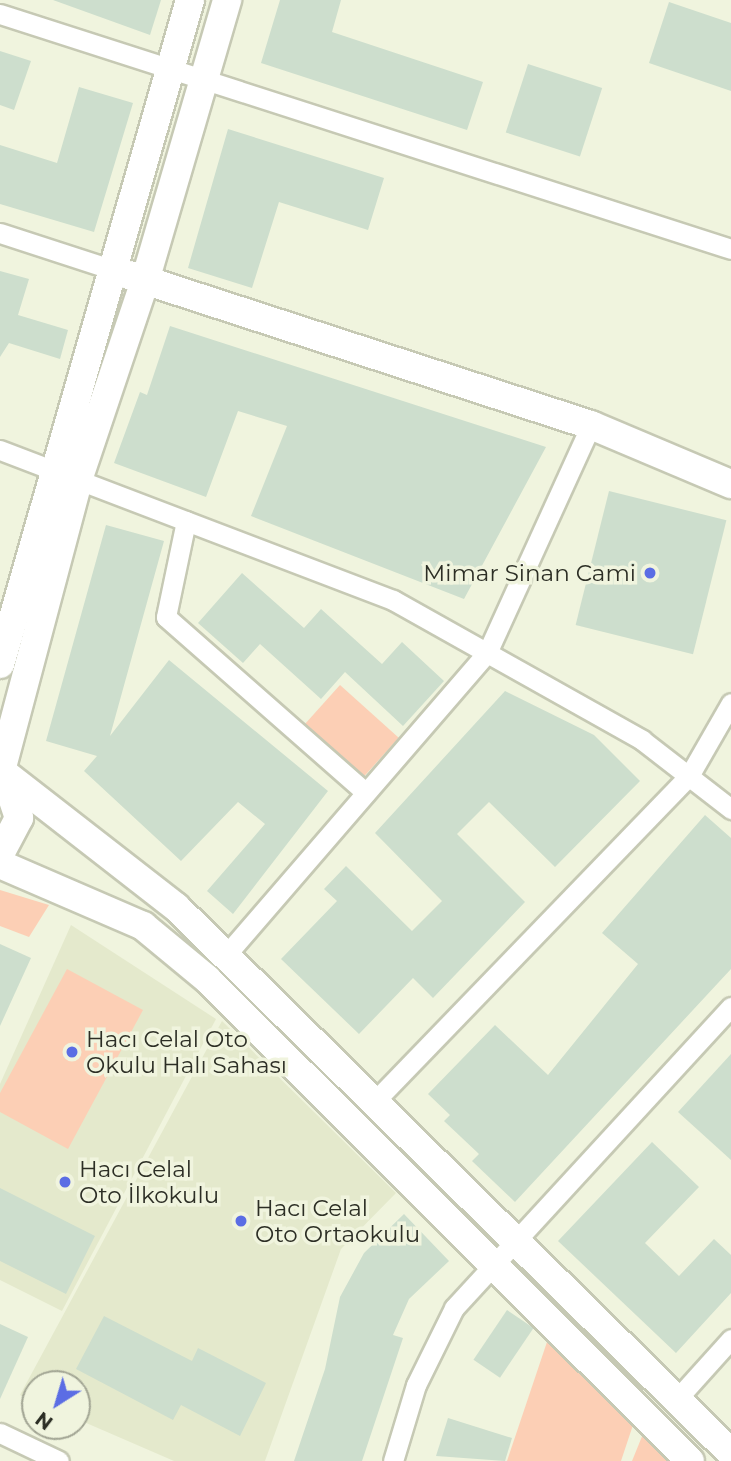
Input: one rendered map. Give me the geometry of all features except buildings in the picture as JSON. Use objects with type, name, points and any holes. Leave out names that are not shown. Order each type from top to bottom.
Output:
[{"type":"main road","points":[[1,770],[111,269],[190,0]]},
{"type":"main road","points":[[0,664],[66,473],[145,281],[205,84],[227,0]]},
{"type":"main road","points":[[111,269],[591,425],[731,484]]},
{"type":"main road","points":[[0,855],[19,818],[12,784],[1,770]]},
{"type":"main road","points":[[1,770],[226,955],[514,1243],[731,1453]]},
{"type":"main road","points":[[0,864],[143,926],[207,979],[490,1265],[690,1461]]},
{"type":"street","points":[[0,13],[205,84],[731,250]]},
{"type":"street","points":[[0,233],[111,269]]},
{"type":"street","points":[[226,955],[487,653],[591,425]]},
{"type":"street","points":[[0,450],[393,600],[642,740],[731,809]]},
{"type":"street","points":[[186,521],[166,617],[366,793]]},
{"type":"street","points":[[373,1103],[689,776],[731,702]]},
{"type":"street","points":[[393,1461],[416,1385],[449,1319],[490,1265],[514,1243],[731,1007]]},
{"type":"street","points":[[677,1400],[731,1339]]},
{"type":"street","points":[[0,1433],[59,1461]]},
{"type":"shaded area","points":[[340,685],[399,738],[363,778],[304,725]]},
{"type":"shaded area","points":[[0,890],[49,905],[29,937],[0,926]]},
{"type":"shaded area","name":"Hacı Celal Oto İlkokulu","points":[[71,925],[216,1019],[62,1311],[0,1280],[0,1084]]},
{"type":"shaded area","name":"Hacı Celal Oto Okulu Halı Sahası","points":[[67,969],[143,1010],[68,1149],[0,1112],[0,1093]]},
{"type":"shaded area","name":"Hacı Celal Oto Ortaokulu","points":[[222,1021],[396,1193],[341,1249],[265,1461],[174,1461],[91,1425],[91,1370],[34,1370]]},
{"type":"shaded area","points":[[549,1336],[635,1419],[621,1461],[507,1461]]},
{"type":"shaded area","points":[[645,1429],[677,1461],[632,1461]]},
{"type":"place","name":"Mimar Sinan Cami","points":[[650,573]]},
{"type":"place","name":"Hacı Celal Oto Okulu Halı Sahası","points":[[72,1052]]},
{"type":"place","name":"Hacı Celal Oto İlkokulu","points":[[65,1182]]},
{"type":"place","name":"Hacı Celal Oto Ortaokulu","points":[[241,1221]]}]
